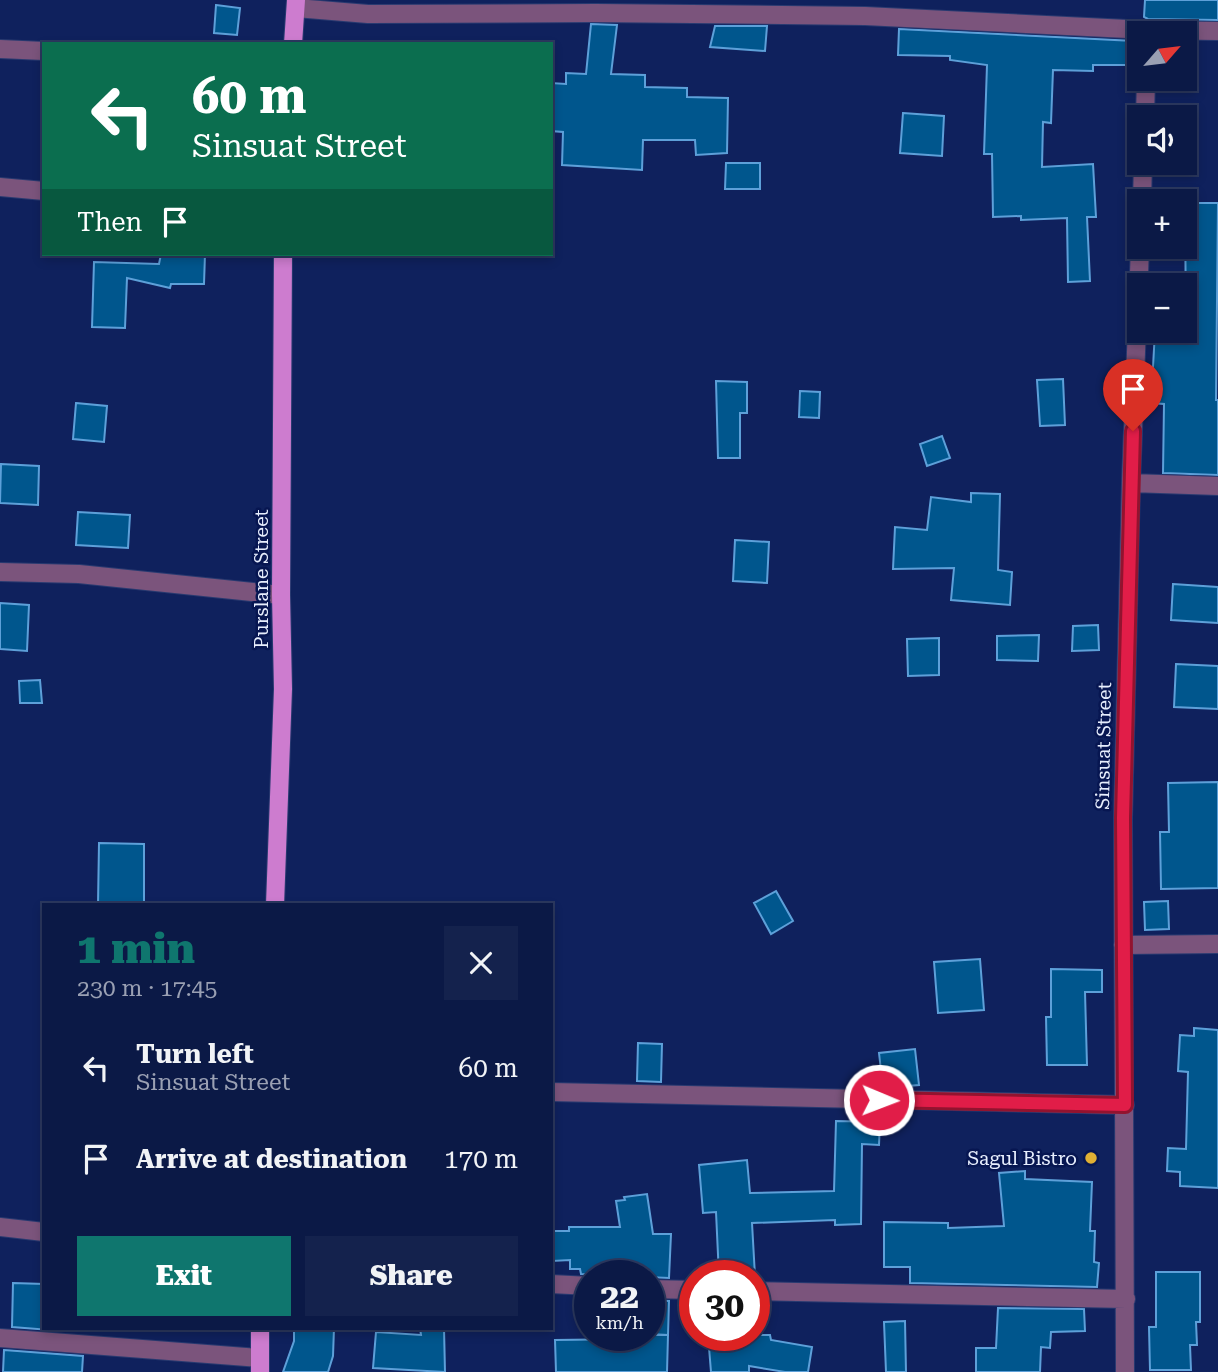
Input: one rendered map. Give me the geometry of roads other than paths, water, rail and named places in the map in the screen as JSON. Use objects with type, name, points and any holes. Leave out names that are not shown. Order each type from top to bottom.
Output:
[{"type":"main road","points":[[293,42],[296,4]]},
{"type":"main road","name":"Purslane Street","points":[[275,903],[283,689],[281,595],[284,256]]},
{"type":"main road","points":[[259,1365],[260,1330]]},
{"type":"street","points":[[296,4],[368,14],[865,16],[1127,31]]},
{"type":"street","points":[[1197,31],[1218,31]]},
{"type":"street","points":[[0,49],[42,51]]},
{"type":"street","points":[[0,187],[42,191]]},
{"type":"street","name":"Sinsuat Street","points":[[1125,1372],[1123,818],[1140,259]]},
{"type":"street","points":[[1131,483],[1218,486]]},
{"type":"street","points":[[0,572],[79,574],[281,595]]},
{"type":"street","points":[[1124,945],[1218,944]]},
{"type":"street","points":[[553,1092],[1125,1105]]},
{"type":"street","points":[[0,1227],[42,1232]]},
{"type":"street","points":[[553,1284],[574,1285]]},
{"type":"street","points":[[770,1291],[1126,1299]]},
{"type":"street","points":[[0,1338],[259,1365]]},
{"type":"place","name":"Sagul Bistro","points":[[1091,1158]]}]
